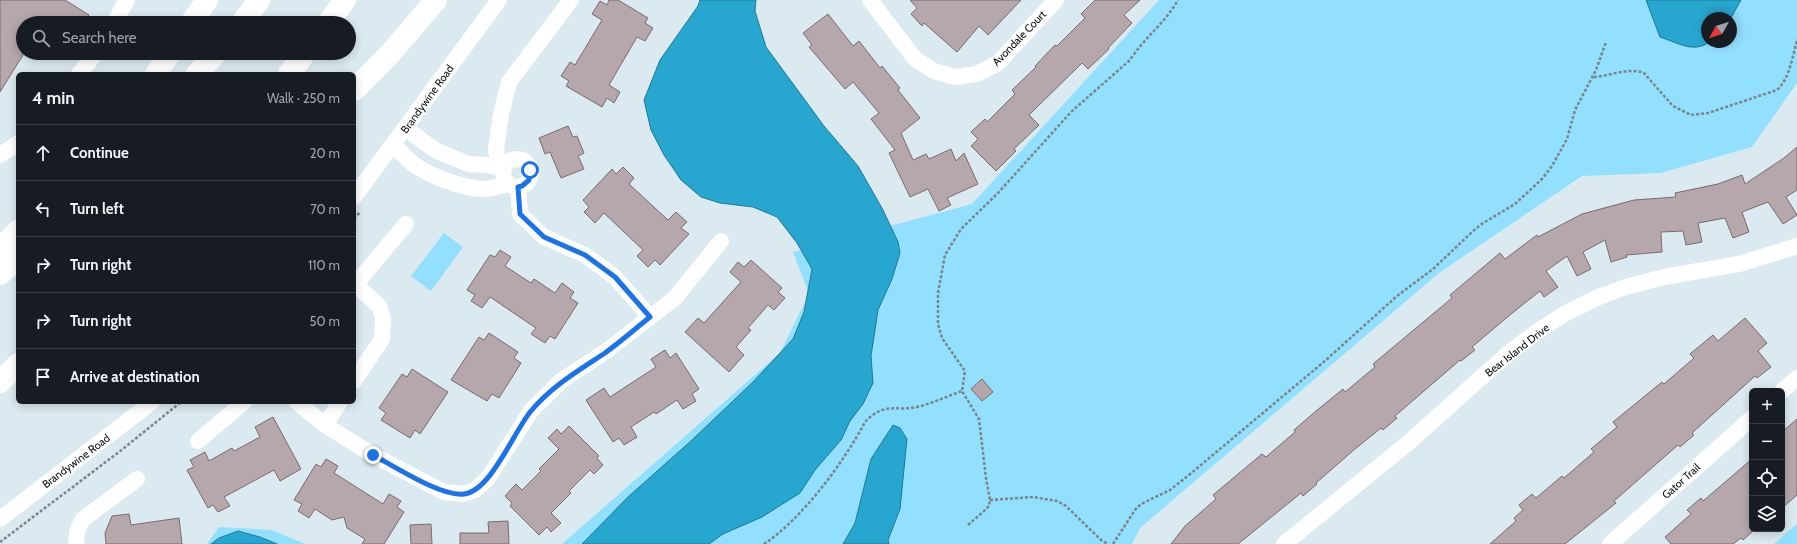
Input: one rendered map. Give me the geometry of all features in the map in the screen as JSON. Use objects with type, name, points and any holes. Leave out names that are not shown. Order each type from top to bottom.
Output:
[{"type":"highway","points":[[196,16],[207,0]]},
{"type":"highway","points":[[247,16],[259,0]]},
{"type":"highway","points":[[333,16],[345,0]]},
{"type":"highway","points":[[356,88],[388,56],[436,0]]},
{"type":"highway","points":[[157,72],[165,60]]},
{"type":"highway","points":[[199,72],[210,60]]},
{"type":"highway","points":[[291,72],[300,60]]},
{"type":"highway","points":[[0,250],[16,233]]},
{"type":"highway","points":[[0,274],[16,260]]},
{"type":"highway","points":[[0,382],[16,366]]},
{"type":"street","points":[[118,16],[127,0]]},
{"type":"street","name":"Brandywine Road","points":[[356,194],[499,0]]},
{"type":"street","points":[[571,0],[509,82],[501,114],[496,149],[497,156],[504,169],[504,177],[513,186],[520,214],[544,237],[585,255],[615,277],[650,317]]},
{"type":"street","name":"Avondale Court","points":[[870,0],[915,59],[934,71],[955,76],[977,74],[997,64],[1056,0]]},
{"type":"street","points":[[81,72],[90,60]]},
{"type":"street","points":[[405,128],[435,150],[468,164],[487,165],[504,169]]},
{"type":"street","points":[[0,155],[16,143]]},
{"type":"street","points":[[393,145],[411,162],[425,171],[472,187],[483,189],[522,186],[529,180],[529,166],[522,160],[513,160],[506,165],[504,169]]},
{"type":"street","points":[[356,284],[406,224]]},
{"type":"street","points":[[299,404],[325,425],[373,455],[444,492],[464,494],[475,490],[488,478],[531,411],[562,380],[605,352],[675,298],[721,242]]},
{"type":"street","name":"Bear Island Drive","points":[[1284,544],[1408,443],[1512,350],[1566,313],[1601,296],[1626,287],[1664,277],[1739,264],[1796,249]]},
{"type":"street","points":[[356,286],[379,306],[383,318],[382,339],[356,378]]},
{"type":"street","points":[[1785,388],[1797,378]]},
{"type":"street","name":"Brandywine Road","points":[[0,519],[149,404]]},
{"type":"street","points":[[198,441],[242,404]]},
{"type":"street","points":[[325,425],[339,404]]},
{"type":"street","name":"Gator Trail","points":[[1610,544],[1749,421]]},
{"type":"street","points":[[76,544],[77,532],[82,520],[137,480]]},
{"type":"path","points":[[968,525],[986,509],[990,500],[979,419],[962,391],[965,371],[942,338],[937,310],[940,271],[945,255],[961,229],[998,193],[1071,112],[1130,60],[1137,49],[1169,15],[1178,0]]},
{"type":"path","points":[[1593,77],[1608,76],[1630,70],[1638,71],[1644,73],[1673,106],[1682,112],[1691,115],[1708,114],[1777,90],[1783,84],[1786,77],[1797,41]]},
{"type":"path","points":[[1113,544],[1135,510],[1141,504],[1176,485],[1326,360],[1397,296],[1432,269],[1480,225],[1515,204],[1528,193],[1546,174],[1561,153],[1567,139],[1575,110],[1593,77],[1606,42]]},
{"type":"path","points":[[764,544],[785,529],[799,514],[843,458],[869,417],[881,410],[920,407],[962,391]]},
{"type":"path","points":[[0,542],[178,404]]},
{"type":"path","points":[[990,500],[1033,497],[1058,501],[1066,506],[1100,540],[1108,544]]},
{"type":"shaded area","points":[[700,0],[756,0],[755,11],[766,47],[824,126],[858,166],[883,210],[898,242],[900,253],[892,279],[878,310],[871,356],[873,383],[863,404],[850,421],[841,440],[815,470],[800,493],[762,517],[723,534],[709,544],[582,544],[628,497],[692,440],[753,382],[793,339],[804,312],[812,269],[797,243],[777,217],[753,207],[720,203],[701,197],[681,180],[664,155],[651,130],[644,100],[660,60],[698,6]]},
{"type":"shaded area","points":[[1159,0],[1797,0],[1797,83],[1752,147],[1661,173],[1582,176],[1439,273],[1140,528],[1132,544],[562,544],[780,353],[809,294],[793,252],[972,204]]},
{"type":"shaded area","points":[[1646,0],[1741,0],[1734,12],[1701,12],[1701,46],[1697,47],[1685,46],[1660,37]]},
{"type":"shaded area","points":[[444,233],[463,247],[431,291],[411,276]]},
{"type":"shaded area","points":[[893,425],[900,428],[907,439],[900,509],[888,540],[889,544],[843,544],[855,523],[871,459]]},
{"type":"shaded area","points":[[1797,524],[1797,544],[1774,544]]},
{"type":"shaded area","points":[[219,527],[272,530],[305,544],[207,544]]},
{"type":"shaded area","points":[[238,531],[260,537],[277,544],[211,544],[219,538]]},
{"type":"building","points":[[0,0],[65,0],[89,15],[16,16],[16,60],[20,60],[0,92]]},
{"type":"building","points":[[609,0],[618,0],[648,18],[645,23],[653,28],[645,41],[637,37],[609,85],[620,92],[614,103],[607,98],[602,107],[566,86],[569,81],[561,76],[570,62],[575,65],[602,20],[592,14],[600,1],[607,5]]},
{"type":"building","points":[[910,0],[1021,0],[988,35],[979,26],[957,52],[924,23],[922,26],[911,14],[917,8]]},
{"type":"building","points":[[1095,0],[1140,0],[1124,15],[1132,23],[1108,48],[1109,49],[1088,69],[1082,63],[1029,115],[1039,125],[1014,149],[1016,151],[996,171],[971,146],[978,139],[971,132],[985,119],[987,122],[1015,94],[1012,90],[1036,67],[1035,66],[1055,45],[1057,46],[1085,18],[1081,14]]},
{"type":"building","points":[[828,14],[853,46],[859,41],[880,68],[882,66],[900,88],[898,90],[920,118],[901,133],[913,160],[926,154],[929,159],[951,149],[956,161],[964,153],[978,184],[947,198],[951,205],[939,211],[928,189],[910,197],[889,153],[895,150],[871,119],[879,113],[853,82],[845,89],[809,47],[812,45],[803,33]]},
{"type":"building","points":[[568,126],[573,137],[577,136],[584,153],[578,156],[584,169],[561,178],[550,152],[545,154],[539,138]]},
{"type":"building","points":[[1797,147],[1797,190],[1786,197],[1797,215],[1783,224],[1768,202],[1742,212],[1749,232],[1733,238],[1725,218],[1698,223],[1702,242],[1686,245],[1683,231],[1661,232],[1662,252],[1626,255],[1627,257],[1611,262],[1605,240],[1583,252],[1591,269],[1577,276],[1567,256],[1546,271],[1558,287],[1544,297],[1540,291],[1511,314],[1472,347],[1475,350],[1461,361],[1460,360],[1395,416],[1397,418],[1383,430],[1381,428],[1316,483],[1317,484],[1303,496],[1301,493],[1238,544],[1171,544],[1185,526],[1216,499],[1213,495],[1262,454],[1266,457],[1295,432],[1294,430],[1316,411],[1343,389],[1345,392],[1375,367],[1373,364],[1452,298],[1450,295],[1500,253],[1505,259],[1537,235],[1538,237],[1582,214],[1634,200],[1676,197],[1675,193],[1718,184],[1742,175],[1745,184],[1784,158]]},
{"type":"building","points":[[623,167],[634,178],[629,184],[668,220],[676,212],[687,222],[681,228],[689,234],[660,265],[655,260],[648,267],[637,256],[643,250],[604,213],[595,223],[584,212],[589,207],[583,200],[612,169],[616,174]]},
{"type":"building","points":[[500,250],[511,257],[505,266],[531,283],[534,279],[555,293],[562,283],[574,292],[570,298],[578,303],[555,339],[550,336],[545,343],[531,334],[536,328],[490,297],[482,308],[471,301],[475,295],[467,290],[490,255],[495,257]]},
{"type":"building","points":[[751,260],[782,288],[778,292],[785,298],[774,310],[768,305],[748,328],[751,330],[736,347],[744,355],[729,372],[685,332],[698,318],[704,323],[741,282],[730,272],[738,262],[744,267]]},
{"type":"building","points":[[1745,318],[1767,343],[1758,351],[1771,367],[1757,378],[1755,376],[1692,433],[1694,435],[1680,447],[1678,445],[1614,501],[1616,503],[1565,544],[1490,544],[1516,521],[1514,518],[1523,510],[1519,505],[1532,494],[1536,498],[1562,476],[1564,478],[1594,452],[1591,449],[1617,427],[1613,422],[1662,382],[1664,384],[1694,358],[1690,354],[1713,335],[1718,341]]},
{"type":"building","points":[[489,333],[518,352],[514,358],[521,363],[499,398],[492,394],[487,401],[451,380],[479,337],[484,340]]},
{"type":"building","points":[[665,350],[670,358],[676,353],[699,389],[692,394],[696,401],[683,409],[677,400],[656,414],[654,412],[631,427],[637,437],[624,445],[619,438],[613,442],[586,400],[604,388],[610,397],[656,367],[651,359]]},
{"type":"building","points":[[412,369],[448,392],[420,434],[415,430],[410,438],[381,420],[386,413],[379,408],[402,374],[407,377]]},
{"type":"building","points":[[982,379],[993,392],[982,401],[971,389]]},
{"type":"building","points":[[273,417],[301,469],[280,481],[274,470],[224,497],[230,506],[218,512],[213,505],[208,508],[187,470],[194,467],[190,460],[205,452],[209,461],[232,448],[234,451],[260,437],[255,427]]},
{"type":"building","points":[[1797,419],[1797,495],[1785,505],[1785,460],[1785,429]]},
{"type":"building","points":[[569,426],[599,456],[597,458],[603,465],[594,474],[590,470],[569,491],[571,493],[551,513],[561,523],[551,532],[547,527],[539,535],[510,506],[512,503],[505,496],[516,484],[522,490],[541,471],[539,469],[559,449],[548,438],[557,429],[561,434]]},
{"type":"building","points":[[326,459],[338,466],[334,473],[383,504],[389,494],[401,501],[397,507],[404,512],[384,544],[362,544],[365,539],[347,528],[344,517],[332,520],[315,509],[309,518],[298,511],[302,504],[294,500],[316,464],[321,467]]},
{"type":"building","points":[[1749,462],[1749,532],[1752,532],[1743,540],[1741,538],[1733,544],[1671,544],[1665,537],[1691,514],[1687,510],[1701,498],[1703,501]]},
{"type":"building","points":[[129,514],[131,525],[179,518],[182,544],[106,544],[105,533],[112,516]]},
{"type":"building","points":[[508,521],[509,544],[460,544],[460,533],[489,533],[488,522]]},
{"type":"building","points":[[431,524],[432,544],[411,544],[410,525]]},
{"type":"route","points":[[373,455],[444,492],[464,494],[475,490],[488,478],[531,411],[562,380],[605,352],[650,317],[615,277],[585,255],[544,237],[520,214],[518,187],[522,186],[529,180],[530,170]]}]
